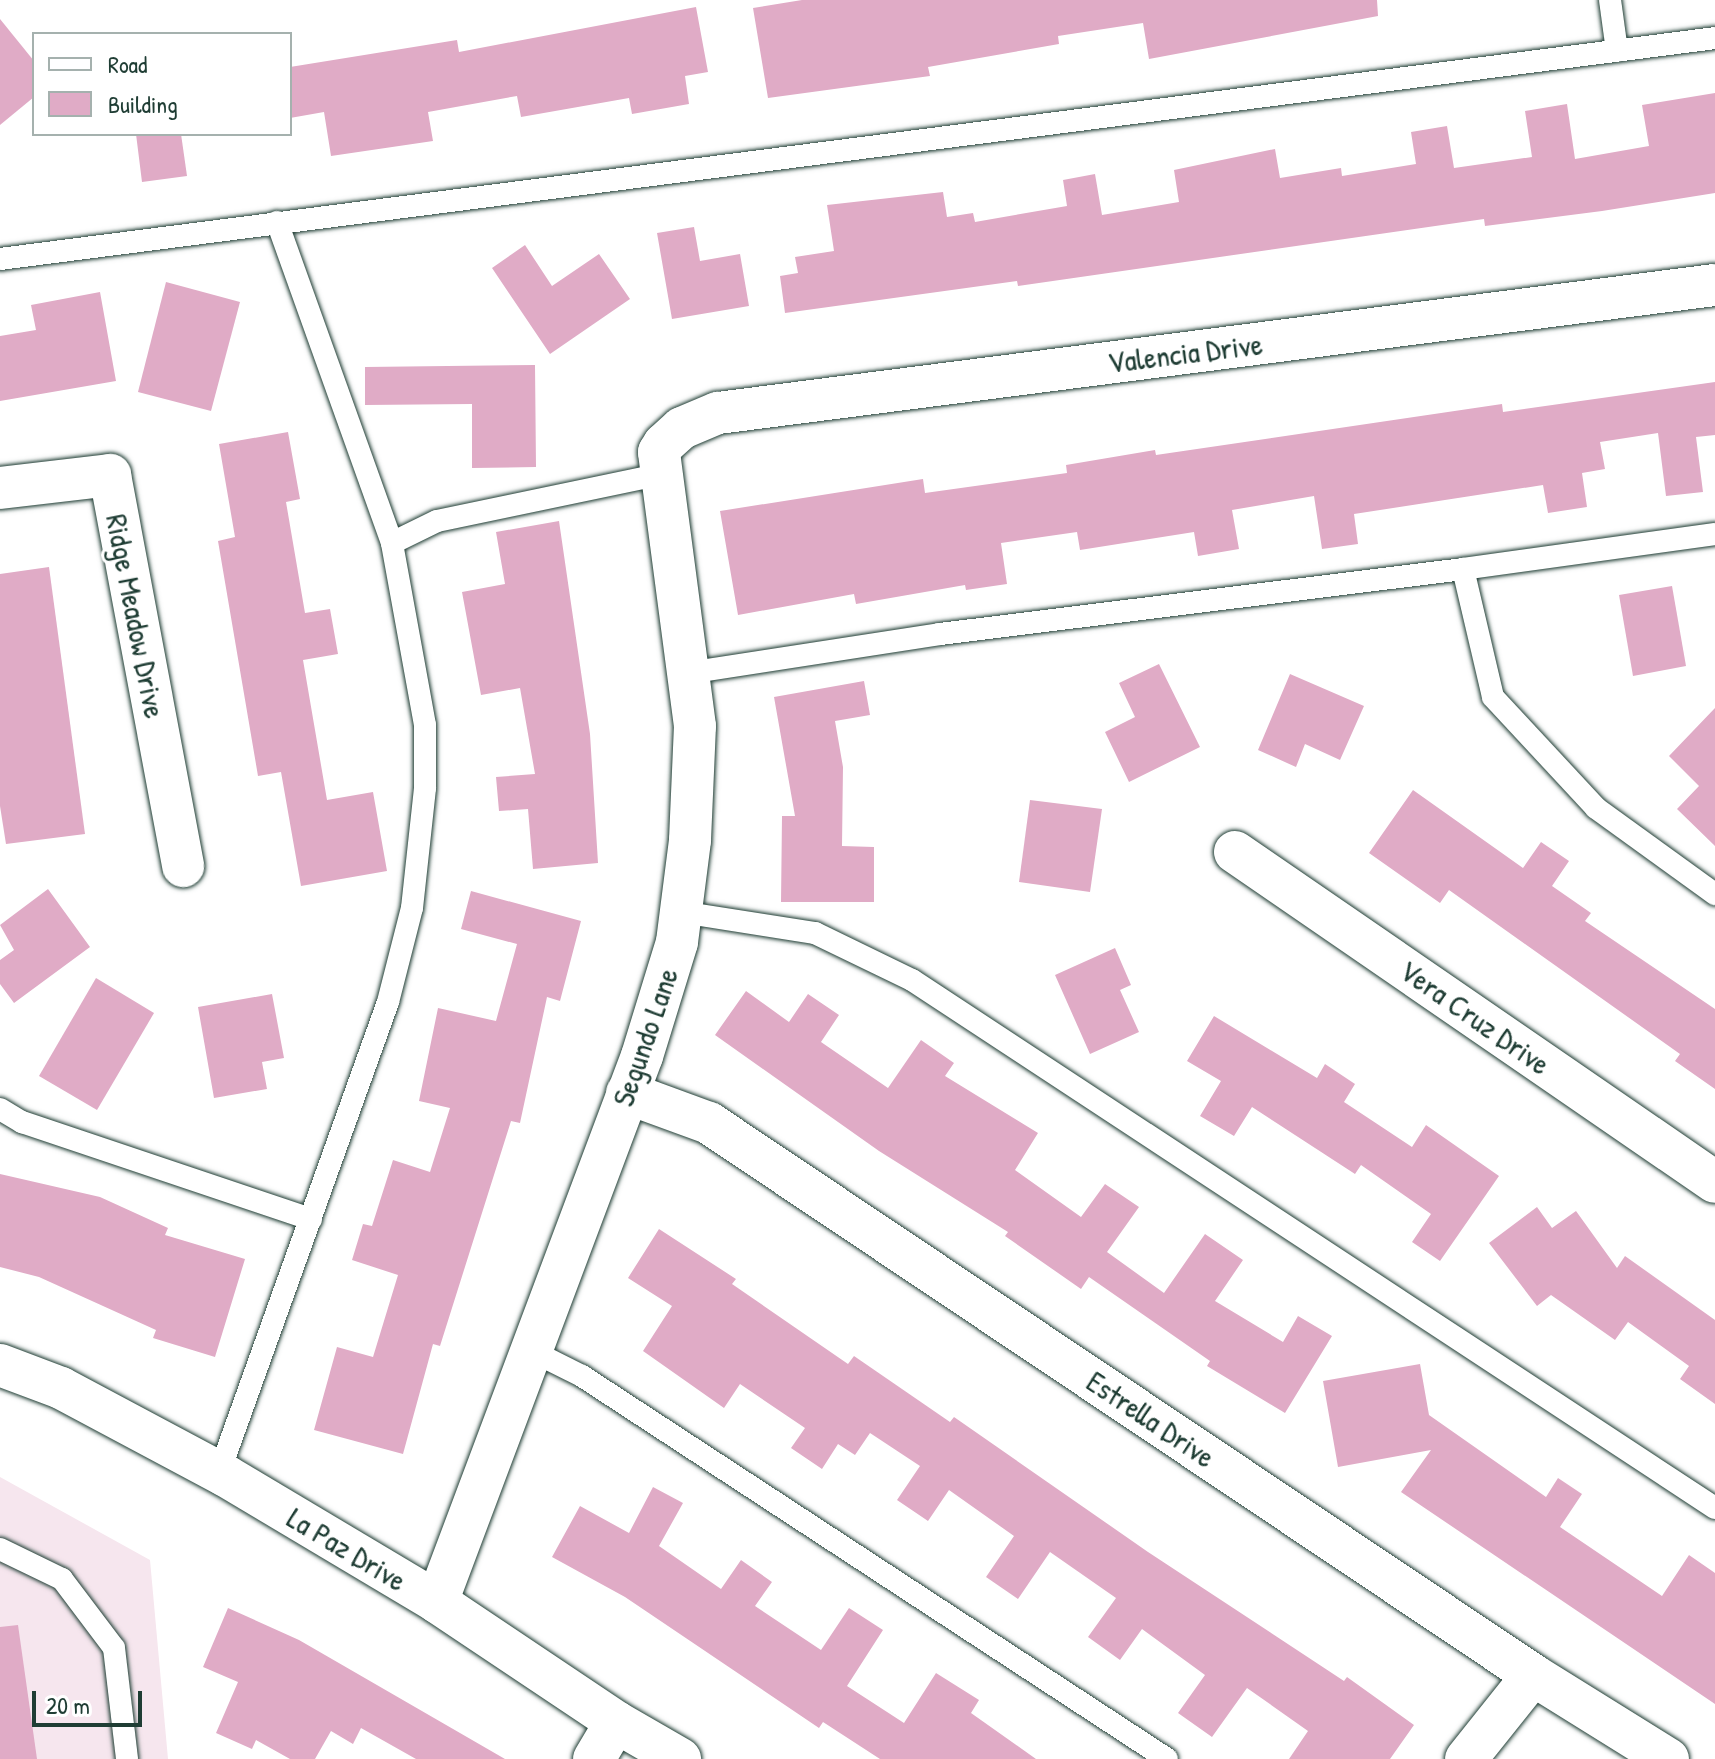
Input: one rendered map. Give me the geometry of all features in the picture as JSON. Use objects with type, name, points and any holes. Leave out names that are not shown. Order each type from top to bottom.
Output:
[{"type":"street","name":"Valencia Drive","points":[[663,459],[682,428],[718,413],[1715,285]]},
{"type":"street","name":"Segundo Lane","points":[[437,1602],[627,1093],[664,985],[681,912],[695,726],[663,459]]},
{"type":"street","name":"Ridge Meadow Drive","points":[[0,488],[110,475],[183,866]]},
{"type":"street","name":"Vera Cruz Drive","points":[[1235,852],[1715,1182]]},
{"type":"street","name":"Estrella Drive","points":[[627,1093],[709,1123],[1533,1675],[1668,1759]]},
{"type":"street","name":"La Paz Drive","points":[[0,1365],[61,1388],[219,1473],[437,1602],[616,1722],[680,1759]]},
{"type":"street","points":[[1466,1759],[1533,1675]]},
{"type":"street","points":[[594,1759],[616,1722]]},
{"type":"lane","points":[[1610,0],[1617,51]]},
{"type":"lane","points":[[0,259],[1715,38]]},
{"type":"lane","points":[[219,1473],[388,1002],[414,893],[425,788],[425,725],[392,543],[277,222]]},
{"type":"lane","points":[[392,543],[437,521],[663,459]]},
{"type":"lane","points":[[688,673],[940,634],[1463,569],[1715,534]]},
{"type":"lane","points":[[1463,569],[1493,697],[1596,808],[1715,894]]},
{"type":"lane","points":[[681,912],[815,933],[912,980],[1715,1508]]},
{"type":"lane","points":[[0,1109],[22,1122],[311,1219]]},
{"type":"lane","points":[[532,1351],[595,1384],[1167,1759]]},
{"type":"lane","points":[[0,1549],[62,1579],[114,1648],[127,1759]]},
{"type":"shaded area","points":[[0,1477],[150,1560],[168,1759],[0,1759]]},
{"type":"building","points":[[802,0],[1377,0],[1378,16],[1149,59],[1143,23],[1058,36],[1059,44],[928,67],[930,76],[768,98],[753,8]]},
{"type":"building","points":[[696,7],[708,72],[685,76],[689,104],[632,114],[629,98],[521,117],[517,96],[428,112],[433,141],[331,156],[324,112],[292,118],[292,67],[457,40],[459,52]]},
{"type":"building","points":[[0,19],[32,59],[32,99],[0,125]]},
{"type":"building","points":[[1715,93],[1715,193],[1485,226],[1484,219],[1018,286],[1017,281],[785,313],[780,276],[798,273],[795,257],[834,251],[827,205],[943,192],[947,217],[973,213],[975,222],[1067,206],[1063,180],[1095,174],[1102,215],[1179,202],[1174,170],[1275,149],[1280,178],[1341,168],[1342,176],[1416,164],[1411,132],[1447,126],[1454,168],[1532,157],[1525,111],[1567,104],[1575,159],[1649,146],[1642,105]]},
{"type":"building","points":[[136,136],[181,136],[187,176],[142,182]]},
{"type":"building","points":[[694,227],[700,261],[740,254],[749,306],[672,319],[657,233]]},
{"type":"building","points":[[525,245],[552,286],[599,254],[630,299],[550,354],[492,268]]},
{"type":"building","points":[[166,282],[240,302],[211,411],[138,392]]},
{"type":"building","points":[[100,292],[116,381],[0,401],[0,336],[36,330],[31,305]]},
{"type":"building","points":[[535,365],[536,467],[472,468],[472,404],[365,405],[365,367]]},
{"type":"building","points":[[1715,382],[1715,435],[1696,437],[1703,492],[1666,496],[1658,433],[1600,442],[1605,469],[1582,473],[1587,507],[1548,513],[1543,485],[1354,514],[1358,544],[1322,549],[1314,496],[1232,510],[1239,549],[1198,556],[1194,532],[1080,550],[1077,532],[1001,543],[1007,584],[966,590],[965,585],[856,604],[854,594],[738,615],[720,511],[923,479],[925,493],[1067,473],[1066,465],[1155,450],[1156,455],[1502,404],[1503,412]]},
{"type":"building","points":[[288,432],[300,499],[286,502],[305,613],[330,609],[338,654],[303,660],[327,800],[373,792],[387,871],[301,886],[281,772],[258,776],[218,541],[235,537],[219,444]]},
{"type":"building","points":[[559,521],[590,734],[598,863],[533,869],[528,809],[499,811],[496,777],[535,774],[520,688],[481,695],[462,592],[505,584],[496,532]]},
{"type":"building","points":[[49,567],[85,834],[6,844],[0,806],[0,574]]},
{"type":"building","points":[[1672,586],[1686,666],[1633,676],[1619,595]]},
{"type":"building","points":[[1159,664],[1200,747],[1129,782],[1105,732],[1135,717],[1119,683]]},
{"type":"building","points":[[1290,674],[1364,706],[1340,760],[1305,744],[1296,767],[1258,750]]},
{"type":"building","points":[[864,681],[870,715],[835,721],[843,767],[842,846],[874,847],[874,902],[781,902],[782,816],[795,816],[774,697]]},
{"type":"building","points":[[1715,708],[1715,846],[1677,809],[1699,786],[1669,756]]},
{"type":"building","points":[[1413,790],[1523,868],[1541,842],[1569,861],[1552,886],[1591,913],[1585,921],[1715,1009],[1715,1089],[1675,1061],[1680,1054],[1449,890],[1440,903],[1369,853]]},
{"type":"building","points":[[1030,800],[1102,809],[1090,892],[1019,882]]},
{"type":"building","points":[[48,889],[90,947],[14,1003],[0,984],[0,960],[14,950],[0,925]]},
{"type":"building","points":[[471,891],[581,921],[560,1001],[547,997],[520,1123],[511,1121],[440,1346],[433,1344],[403,1454],[314,1430],[337,1347],[373,1357],[398,1275],[352,1260],[363,1224],[372,1226],[393,1160],[430,1172],[450,1108],[419,1101],[438,1008],[496,1021],[517,944],[461,929]]},
{"type":"building","points":[[1115,948],[1131,985],[1120,990],[1139,1032],[1090,1054],[1055,975]]},
{"type":"building","points":[[96,978],[154,1013],[97,1110],[39,1076]]},
{"type":"building","points":[[746,991],[789,1022],[808,994],[839,1015],[821,1042],[888,1088],[921,1040],[954,1063],[945,1076],[1038,1133],[1015,1170],[1081,1217],[1105,1184],[1139,1207],[1107,1252],[1164,1293],[1205,1234],[1243,1260],[1215,1301],[1283,1342],[1298,1316],[1332,1336],[1285,1413],[1207,1366],[1210,1361],[1089,1277],[1081,1289],[1005,1236],[1008,1232],[879,1151],[715,1035]]},
{"type":"building","points":[[272,994],[284,1058],[262,1062],[267,1089],[214,1098],[198,1007]]},
{"type":"building","points":[[1214,1016],[1317,1078],[1325,1064],[1355,1084],[1344,1102],[1412,1147],[1426,1125],[1499,1176],[1440,1261],[1412,1242],[1431,1214],[1361,1165],[1355,1174],[1252,1107],[1234,1136],[1200,1116],[1221,1081],[1187,1061]]},
{"type":"building","points":[[0,1174],[100,1197],[168,1228],[165,1235],[245,1259],[215,1357],[153,1338],[156,1330],[39,1277],[0,1267]]},
{"type":"building","points":[[1537,1207],[1552,1228],[1576,1211],[1617,1268],[1625,1256],[1715,1320],[1715,1404],[1680,1379],[1689,1366],[1628,1322],[1615,1340],[1551,1295],[1537,1306],[1489,1243]]},
{"type":"building","points":[[659,1229],[736,1279],[732,1284],[848,1364],[854,1356],[950,1422],[954,1417],[1148,1552],[1344,1681],[1347,1677],[1414,1725],[1390,1759],[1289,1759],[1308,1731],[1247,1688],[1212,1737],[1178,1713],[1205,1675],[1142,1629],[1120,1660],[1088,1637],[1116,1598],[1050,1552],[1018,1599],[986,1577],[1014,1536],[949,1490],[928,1521],[897,1500],[920,1466],[870,1433],[855,1455],[838,1444],[822,1469],[791,1448],[805,1428],[740,1384],[724,1408],[643,1351],[672,1306],[628,1278]]},
{"type":"building","points":[[1420,1364],[1429,1415],[1546,1497],[1558,1478],[1582,1494],[1560,1527],[1662,1596],[1689,1555],[1715,1573],[1715,1704],[1401,1492],[1431,1450],[1338,1467],[1323,1381]]},
{"type":"building","points":[[653,1487],[683,1503],[659,1546],[721,1589],[741,1560],[772,1582],[755,1606],[821,1650],[849,1608],[883,1630],[847,1686],[904,1723],[936,1673],[979,1700],[971,1713],[1036,1759],[880,1759],[823,1722],[819,1728],[625,1597],[552,1557],[580,1506],[629,1533]]},
{"type":"building","points":[[228,1608],[299,1640],[505,1759],[416,1759],[361,1728],[353,1744],[331,1731],[315,1759],[290,1759],[256,1740],[252,1749],[216,1733],[238,1682],[203,1667]]},
{"type":"building","points":[[18,1625],[37,1759],[0,1759],[0,1627]]}]
